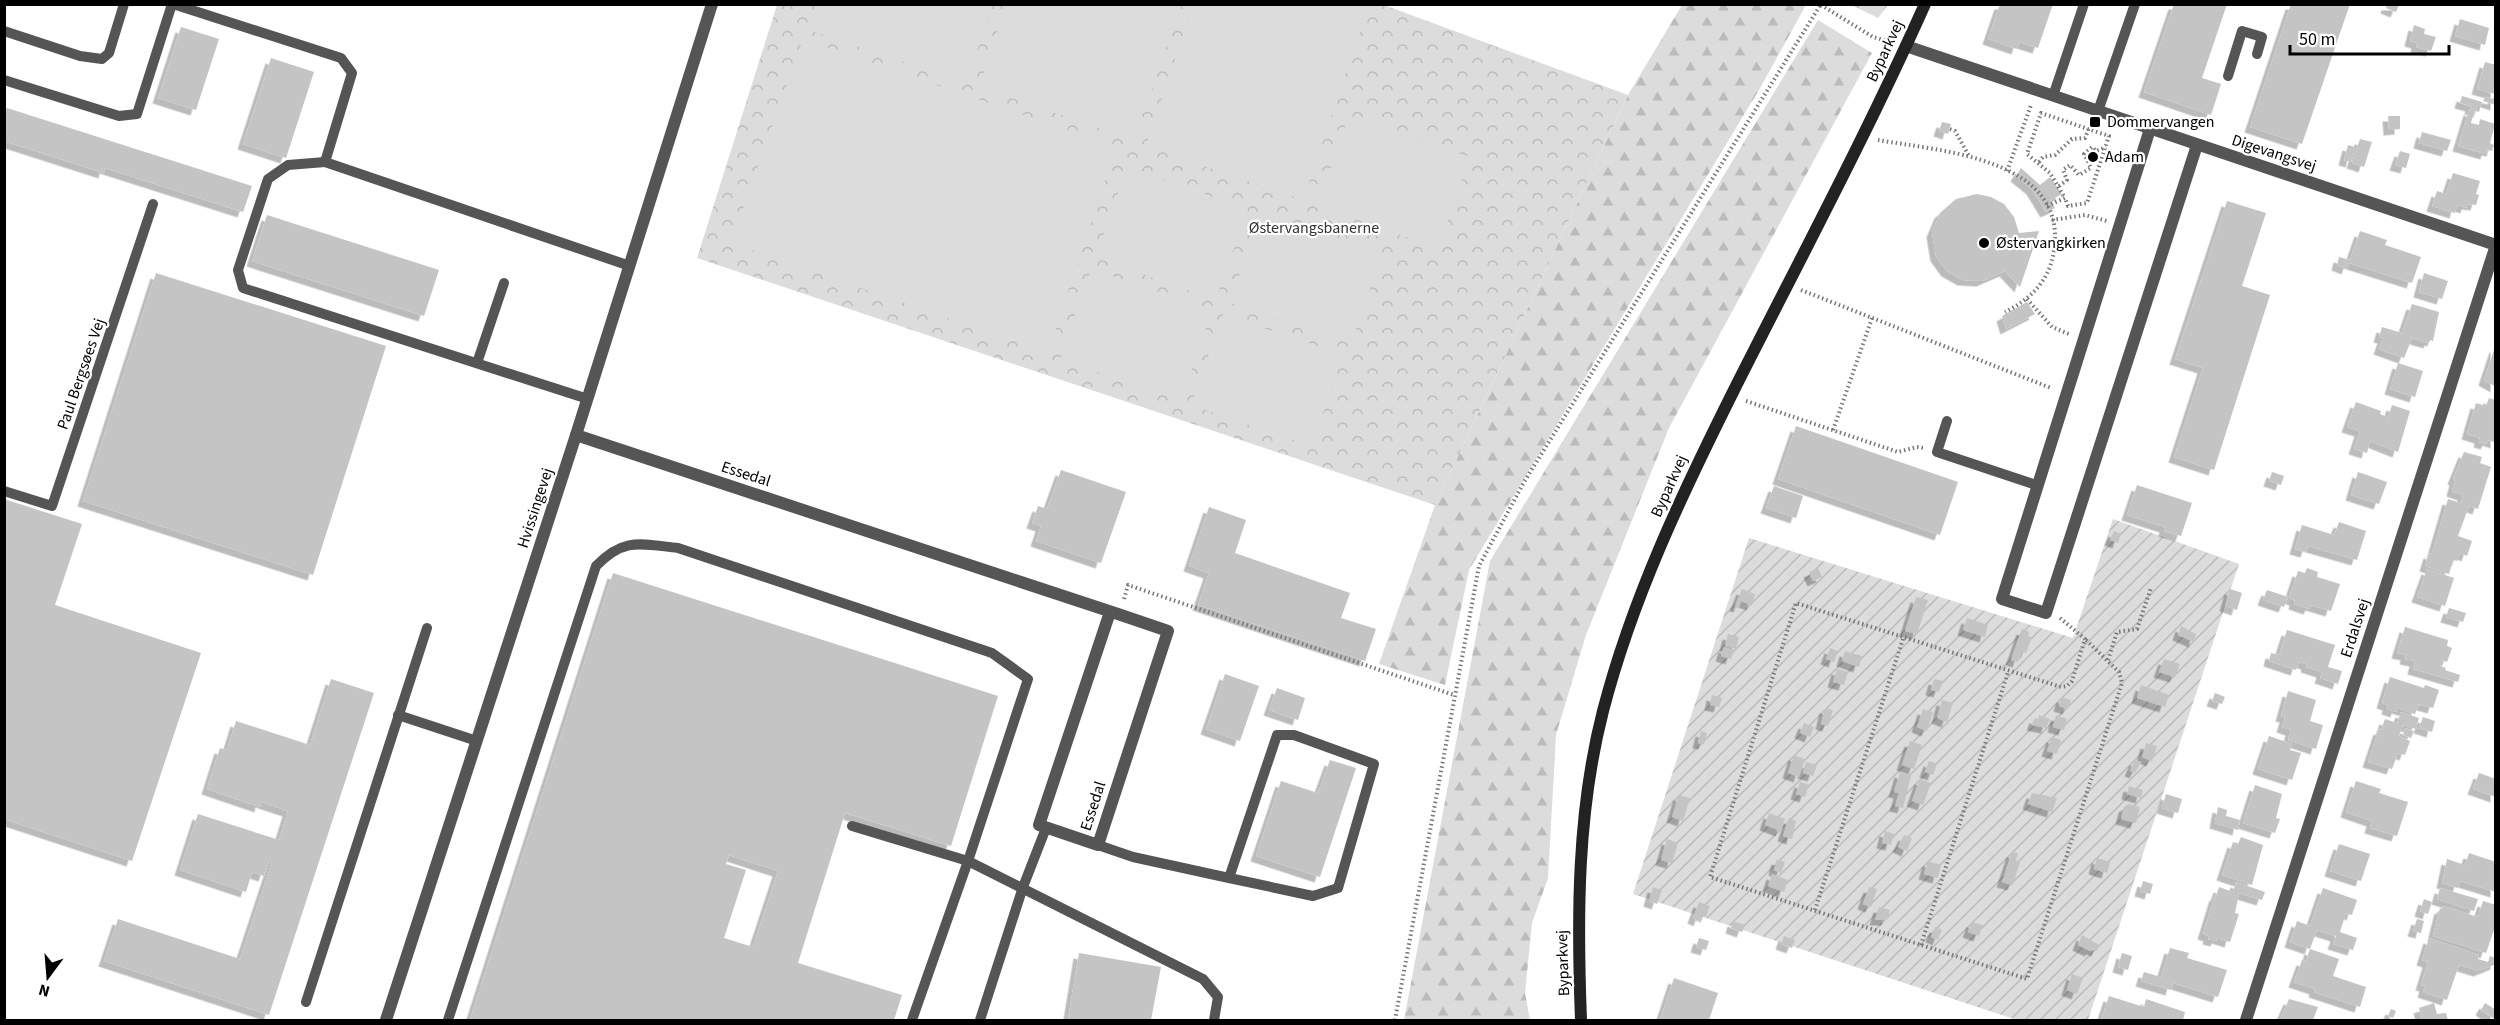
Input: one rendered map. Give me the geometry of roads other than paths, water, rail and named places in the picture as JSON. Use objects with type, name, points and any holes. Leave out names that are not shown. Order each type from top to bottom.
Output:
[{"type":"street","name":"Hvissingevej","points":[[386,1020],[588,399],[712,4]]},
{"type":"street","name":"Byparkvej","points":[[1581,1020],[1578,923],[1588,788],[1603,711],[1624,643],[1690,479],[1862,137],[1925,4]]},
{"type":"street","name":"Digevangsvej","points":[[1906,46],[2496,245]]},
{"type":"street","points":[[2150,129],[2082,338],[2002,599],[2046,613],[2197,145]]},
{"type":"street","name":"Erdalsvej","points":[[2246,1020],[2496,245]]},
{"type":"street","name":"Essedal","points":[[576,435],[1168,632],[1098,845],[1046,828]]},
{"type":"street","points":[[1046,828],[1039,825],[1114,613]]},
{"type":"lane","points":[[4,31],[80,56],[102,59],[109,53],[124,4]]},
{"type":"lane","points":[[4,80],[119,116],[137,114],[173,4],[341,58],[352,73],[325,162]]},
{"type":"lane","points":[[2053,96],[2084,4]]},
{"type":"lane","points":[[2098,111],[2135,4]]},
{"type":"lane","points":[[2228,76],[2242,31],[2262,37],[2257,54]]},
{"type":"lane","points":[[588,399],[243,288],[238,270],[268,179],[288,165],[325,162],[630,266]]},
{"type":"lane","name":"Paul Bergsøes Vej","points":[[4,491],[52,506],[153,204]]},
{"type":"lane","points":[[477,363],[504,283]]},
{"type":"lane","points":[[1947,422],[1937,452],[2036,485]]},
{"type":"lane","points":[[448,1020],[596,566],[611,551],[636,543],[678,548],[992,652],[1028,679],[968,861],[912,1020]]},
{"type":"lane","points":[[306,1002],[427,627]]},
{"type":"lane","points":[[398,715],[477,741]]},
{"type":"lane","points":[[1098,845],[1133,857],[1229,878],[1314,896],[1338,888],[1374,764],[1294,735],[1277,735],[1229,878]]},
{"type":"lane","points":[[852,826],[968,861],[1203,979],[1218,997],[1214,1020]]},
{"type":"lane","points":[[980,1020],[1023,887],[1046,828]]},
{"type":"place","name":"Dommervangen","points":[[2095,122]]},
{"type":"place","name":"Adam","points":[[2093,157]]},
{"type":"place","name":"Østervangkirken","points":[[1984,243]]},
{"type":"park label","name":"Østervangsbanerne","points":[[1314,228]]}]
